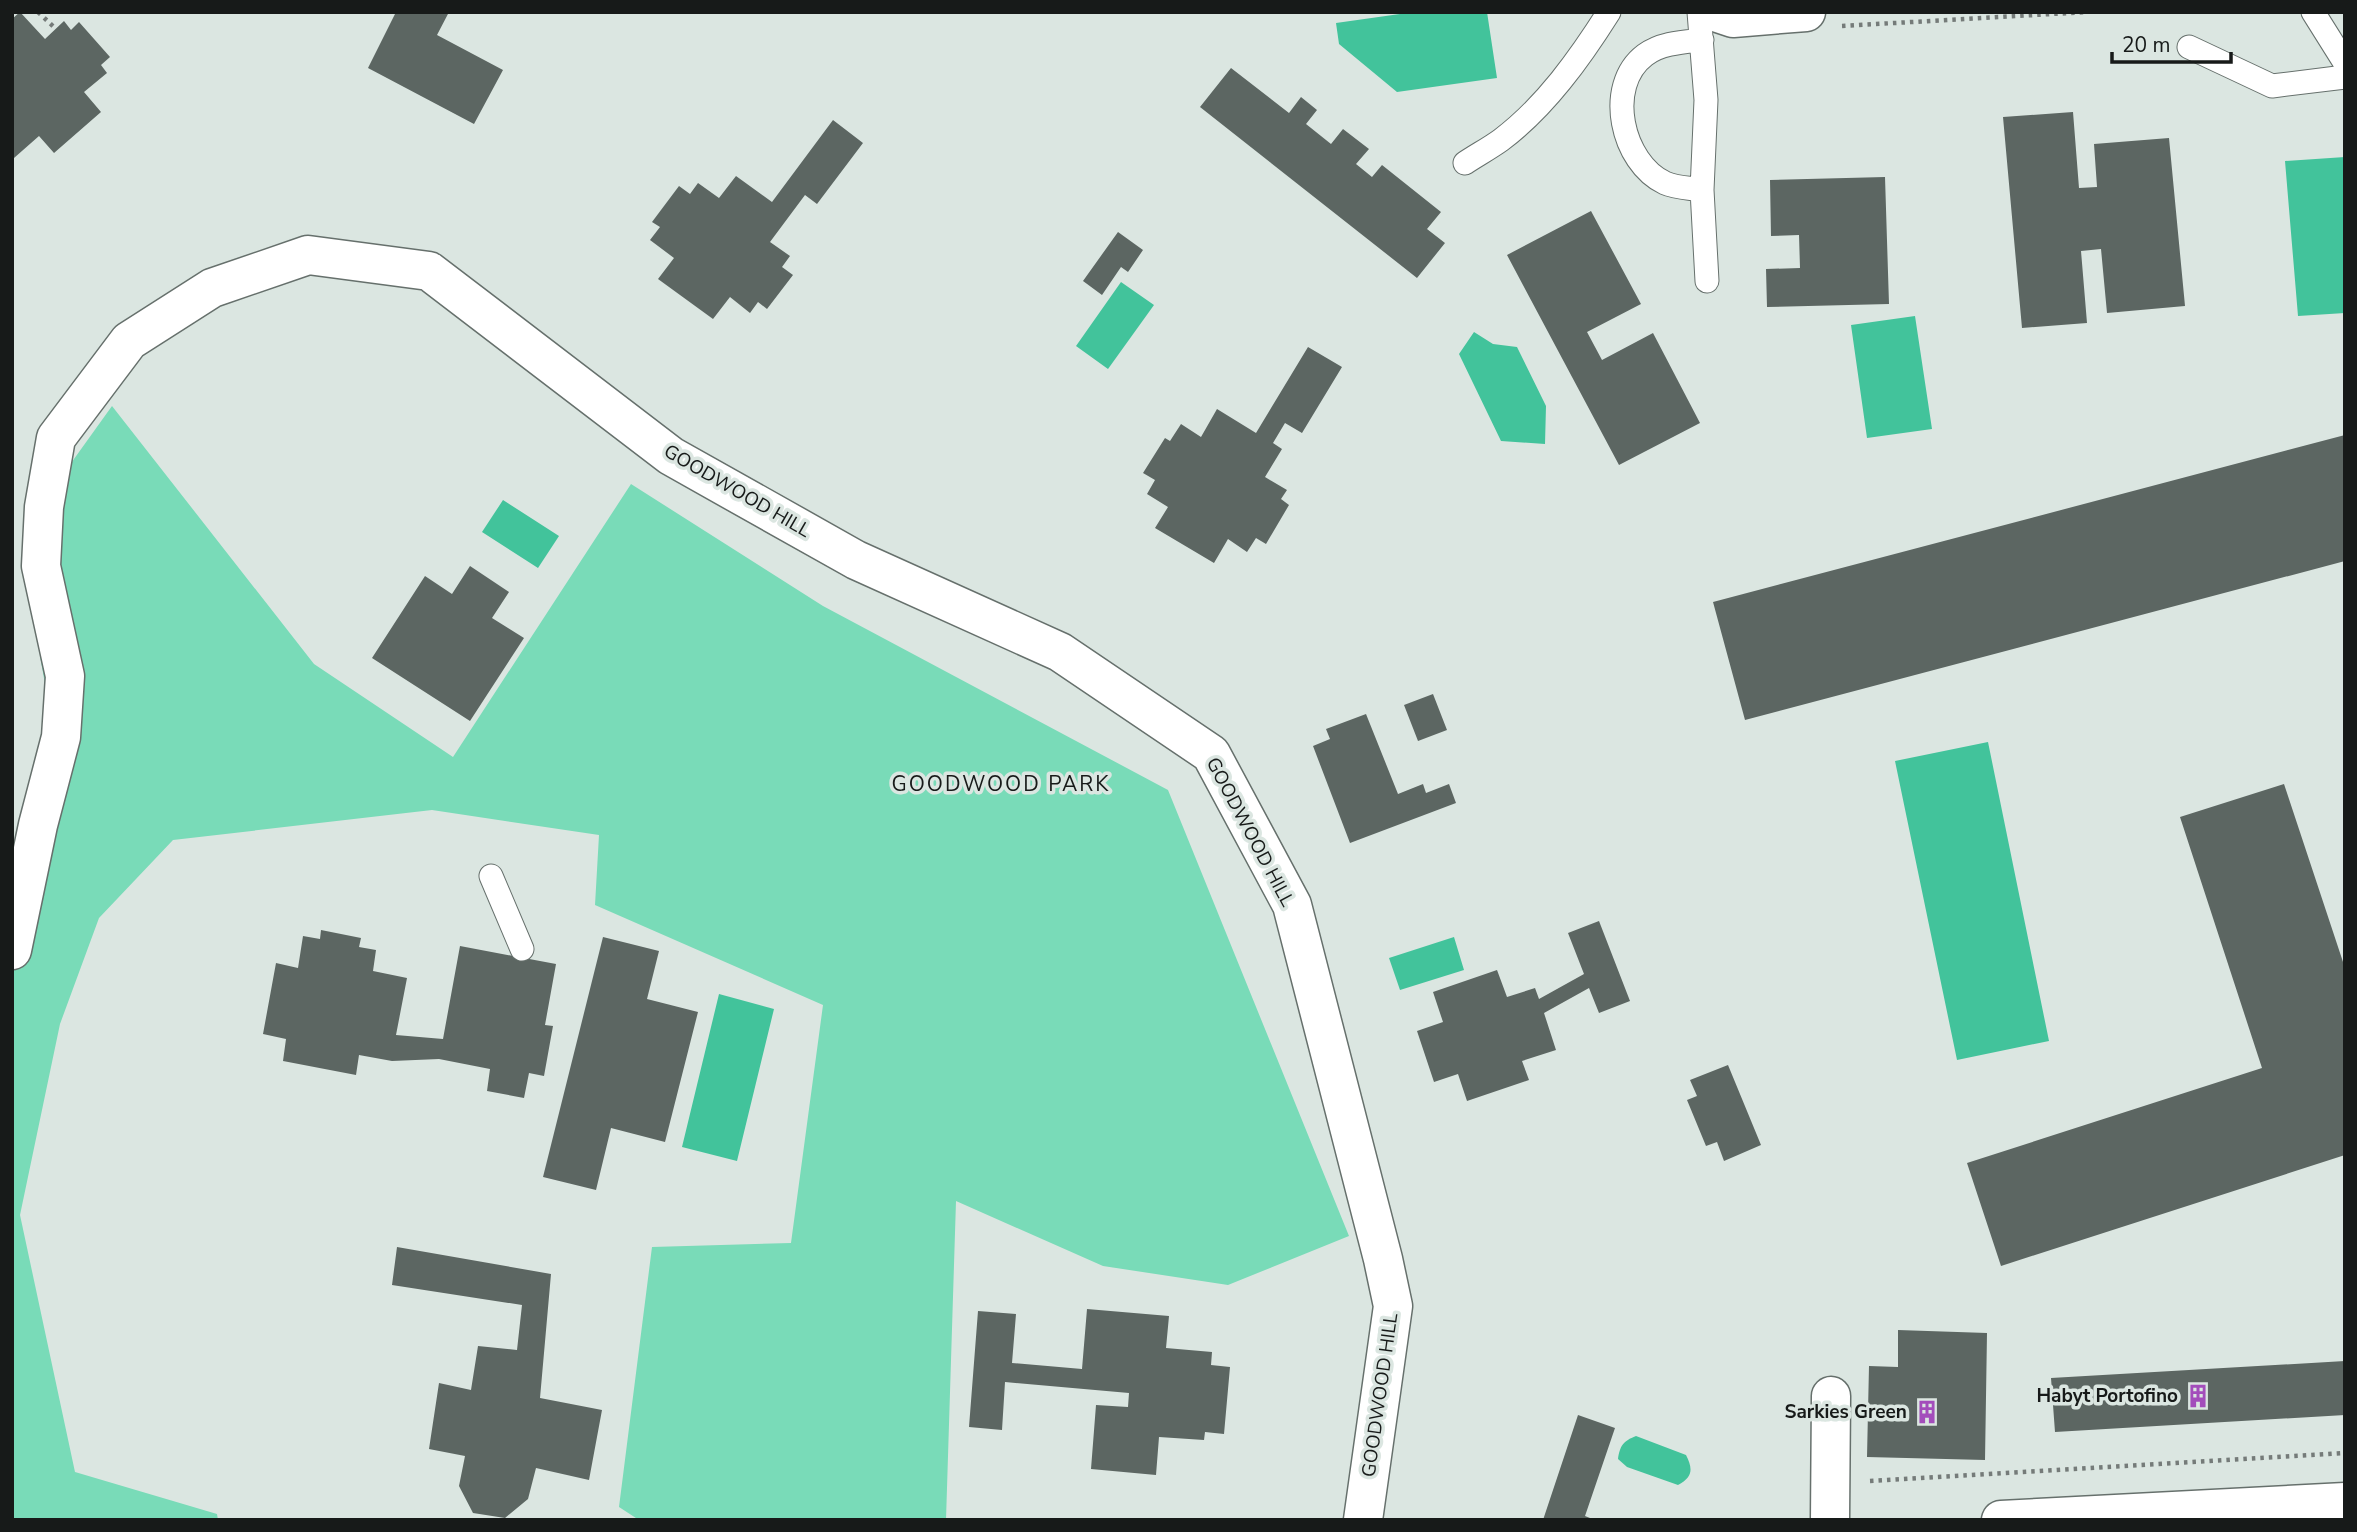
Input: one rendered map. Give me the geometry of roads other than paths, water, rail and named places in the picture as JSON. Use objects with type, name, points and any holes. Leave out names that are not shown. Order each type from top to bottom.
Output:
[{"type":"street","points":[[1708,26],[1733,18],[1822,19]]},
{"type":"street","name":"GOODWOOD HILL","points":[[12,950],[38,825],[61,737],[65,676],[41,566],[44,507],[56,438],[129,341],[212,288],[308,255],[429,271],[671,456],[856,560],[1060,652],[1211,754],[1292,905],[1393,1306],[1363,1520]]},
{"type":"street","points":[[1830,1520],[1831,1396]]},
{"type":"street","points":[[2001,1520],[2271,1513],[2345,1502]]},
{"type":"lane","points":[[1465,163],[1502,139],[1544,99],[1587,47],[1609,12]]},
{"type":"lane","points":[[1699,12],[1708,26],[1702,190],[1707,281]]},
{"type":"lane","points":[[2313,12],[2345,64]]},
{"type":"lane","points":[[1702,190],[1665,183],[1644,166],[1626,137],[1621,106],[1626,79],[1645,55],[1708,26]]},
{"type":"lane","points":[[2189,47],[2272,86],[2345,76]]},
{"type":"lane","points":[[491,876],[522,949]]},
{"type":"place","name":"Habyt Portofino","points":[[2198,1396]]},
{"type":"place","name":"Sarkies Green","points":[[1927,1412]]},
{"type":"district","name":"GOODWOOD PARK","points":[[1001,784]]}]
